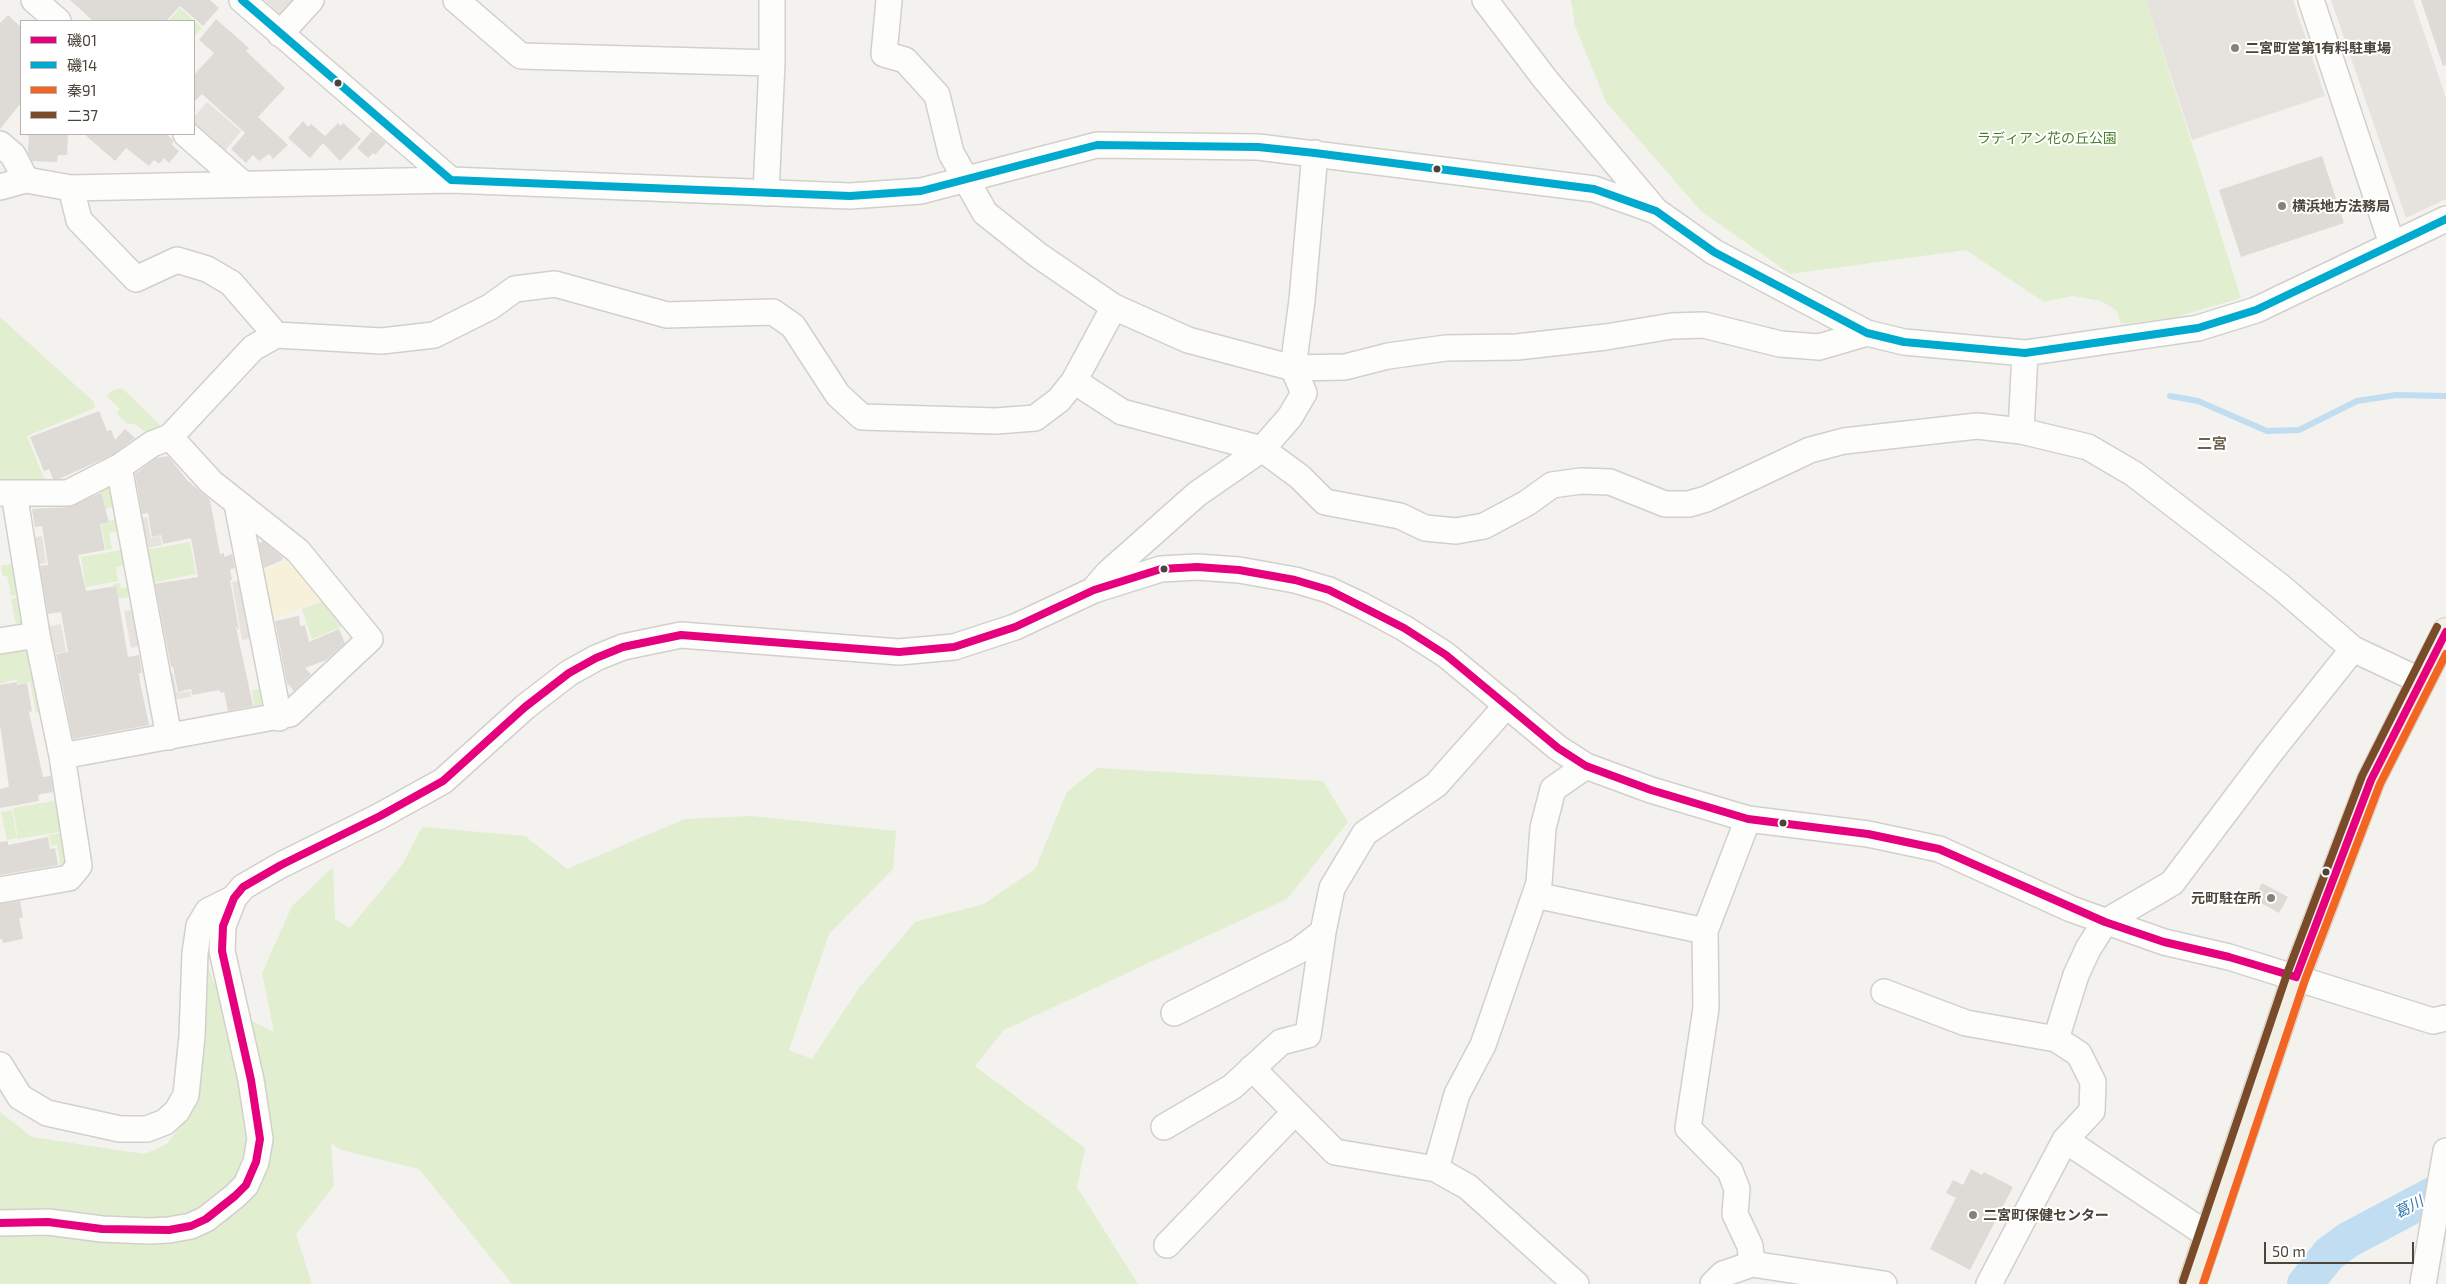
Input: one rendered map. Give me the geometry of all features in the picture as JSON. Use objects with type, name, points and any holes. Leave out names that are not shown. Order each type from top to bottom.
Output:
[{"type":"main road","points":[[2192,1284],[2296,977],[2371,780],[2446,632]]},
{"type":"street","points":[[34,0],[57,20]]},
{"type":"street","points":[[242,0],[451,180]]},
{"type":"street","points":[[280,34],[311,0]]},
{"type":"street","points":[[456,0],[521,56],[772,63]]},
{"type":"street","points":[[766,193],[772,63],[772,0]]},
{"type":"street","points":[[889,0],[884,54],[905,60],[937,95],[951,153],[985,213],[1038,255],[1114,307],[1188,340],[1293,368],[1345,367],[1388,356],[1446,348],[1517,347],[1606,337],[1672,326],[1704,325],[1780,344],[1819,347],[1868,333]]},
{"type":"street","points":[[1485,0],[1545,79],[1656,211],[1714,252],[1868,333],[1904,342],[2025,353],[2198,328],[2256,310],[2446,219]]},
{"type":"street","points":[[2311,0],[2392,244]]},
{"type":"street","points":[[187,135],[243,184]]},
{"type":"street","points":[[0,144],[12,155],[26,180]]},
{"type":"street","points":[[0,187],[26,180],[71,188],[451,180],[850,196],[921,191],[1096,145],[1249,147],[1315,153],[1594,189],[1656,211]]},
{"type":"street","points":[[1094,590],[1108,573],[1197,494],[1262,449],[1290,418],[1304,393],[1293,368],[1301,309],[1315,153]]},
{"type":"street","points":[[71,188],[78,220],[136,279],[177,260],[207,269],[231,283],[276,335]]},
{"type":"street","points":[[0,890],[69,878],[79,866],[62,756],[7,493],[68,493],[119,467],[152,444],[170,437],[253,348],[276,335],[382,341],[434,335],[490,307],[515,289],[555,284],[667,315],[773,312],[793,326],[838,395],[862,417],[996,421],[1035,418],[1059,400],[1074,381],[1114,307]]},
{"type":"street","points":[[2021,431],[2025,353]]},
{"type":"street","points":[[1074,381],[1122,412],[1262,449],[1300,477],[1325,502],[1400,516],[1425,528],[1456,531],[1484,526],[1527,503],[1552,485],[1581,481],[1610,482],[1666,504],[1689,504],[1706,499],[1810,450],[1844,441],[1978,426],[2021,431],[2088,447],[2134,474],[2281,587],[2353,648],[2421,681]]},
{"type":"street","points":[[62,756],[279,718],[290,714],[370,639],[298,551],[211,482],[170,437]]},
{"type":"street","points":[[119,467],[169,736]]},
{"type":"street","points":[[237,504],[279,718]]},
{"type":"street","points":[[0,1223],[48,1222],[102,1229],[169,1230],[191,1226],[206,1218],[235,1196],[246,1185],[256,1162],[260,1139],[251,1080],[222,950],[223,926],[234,898],[243,887],[281,865],[380,816],[443,781],[526,707],[563,678],[596,658],[624,647],[681,635],[899,652],[954,648],[1015,627],[1094,590],[1161,569],[1239,570],[1295,580],[1337,594],[1404,628],[1446,655],[1558,748],[1586,766],[1660,793],[1748,819],[1868,834],[1939,849],[2105,922],[2164,942],[2229,957],[2433,1021],[2446,1018]]},
{"type":"street","points":[[0,641],[37,635]]},
{"type":"street","points":[[2056,1039],[2076,975],[2105,922],[2172,883],[2270,753],[2353,648]]},
{"type":"street","points":[[1164,1127],[1232,1087],[1281,1042],[1308,1035],[1323,932],[1332,888],[1365,833],[1436,785],[1507,705]]},
{"type":"street","points":[[1436,1169],[1457,1094],[1483,1045],[1539,883],[1543,828],[1553,790],[1586,766]]},
{"type":"street","points":[[1748,819],[1705,931],[1706,1008],[1688,1128],[1730,1171],[1737,1189],[1735,1214],[1750,1246],[1752,1264]]},
{"type":"street","points":[[1535,895],[1705,931]]},
{"type":"street","points":[[0,1065],[20,1097],[47,1113],[120,1129],[147,1129],[165,1122],[177,1111],[186,1095],[192,1036],[195,953],[199,926],[208,911],[234,898]]},
{"type":"street","points":[[1174,1013],[1298,951],[1323,932]]},
{"type":"street","points":[[1884,992],[1966,1023],[2056,1039],[2079,1054],[2093,1082],[2092,1111],[2065,1140],[1990,1284]]},
{"type":"street","points":[[1252,1068],[1335,1152],[1436,1169],[1468,1186],[1576,1284]]},
{"type":"street","points":[[1167,1246],[1295,1112]]},
{"type":"street","points":[[2065,1140],[2209,1236]]},
{"type":"street","points":[[2423,1284],[2446,1153]]},
{"type":"street","points":[[1714,1284],[1723,1274],[1752,1264],[1875,1283]]},
{"type":"shaded area","points":[[265,0],[297,0],[282,16]]},
{"type":"shaded area","name":"二宮町営第1有料駐車場","points":[[2146,0],[2293,0],[2325,96],[2192,140]]},
{"type":"shaded area","points":[[2331,0],[2413,0],[2446,98],[2446,199],[2406,218]]},
{"type":"shaded area","points":[[207,102],[241,131],[224,152],[195,126],[195,116]]},
{"type":"shaded area","points":[[147,517],[151,538],[160,536],[162,545],[143,549],[137,519]]},
{"type":"shaded area","points":[[42,536],[46,563],[33,565],[29,538]]},
{"type":"shaded area","points":[[245,580],[255,638],[242,640],[232,582]]},
{"type":"shaded area","points":[[139,609],[145,645],[131,648],[124,611]]},
{"type":"shaded area","points":[[61,624],[66,652],[50,654],[46,627]]},
{"type":"shaded area","points":[[173,673],[177,693],[190,691],[191,697],[171,700],[166,675]]},
{"type":"green space","name":"ラディアン花の丘公園","points":[[1571,0],[2146,0],[2241,298],[2172,318],[2121,324],[2117,311],[2101,301],[2073,296],[2044,302],[1966,250],[1790,274],[1701,211],[1606,102],[1575,26]]},
{"type":"green space","points":[[180,8],[193,20],[169,20]]},
{"type":"green space","points":[[195,22],[202,28],[195,36]]},
{"type":"green space","points":[[0,317],[94,402],[95,408],[27,436],[46,483],[0,481]]},
{"type":"green space","points":[[122,388],[160,425],[149,435],[137,425],[126,423],[117,413],[120,409],[107,397],[111,391]]},
{"type":"green space","points":[[109,483],[118,498],[111,499],[113,507],[104,509],[101,492],[87,495]]},
{"type":"green space","points":[[122,517],[123,530],[109,533],[112,549],[106,550],[101,524]]},
{"type":"green space","points":[[190,542],[196,574],[152,583],[146,550]]},
{"type":"green space","points":[[127,549],[130,565],[116,567],[118,581],[86,587],[81,557]]},
{"type":"green space","points":[[16,563],[22,594],[11,596],[7,576],[3,576],[1,566]]},
{"type":"green space","points":[[120,583],[121,588],[129,587],[135,596],[116,599],[113,584]]},
{"type":"green space","points":[[20,597],[25,625],[0,633],[0,627],[16,624],[11,599]]},
{"type":"green space","points":[[326,600],[346,625],[312,639],[302,609]]},
{"type":"green space","points":[[0,647],[30,648],[43,712],[36,713],[30,682],[18,684],[16,679],[0,684]]},
{"type":"green space","points":[[263,689],[266,708],[255,714],[252,690]]},
{"type":"green space","points":[[1097,768],[1323,781],[1348,822],[1287,899],[1004,1030],[975,1066],[1085,1148],[1077,1187],[1138,1284],[512,1284],[419,1169],[342,1150],[331,1143],[334,1186],[296,1234],[312,1284],[0,1284],[0,1112],[32,1137],[144,1154],[167,1144],[199,1101],[203,953],[223,1006],[274,1032],[262,973],[292,906],[333,867],[335,919],[350,928],[402,865],[422,827],[525,836],[567,869],[685,819],[752,816],[896,831],[893,869],[829,934],[789,1050],[812,1059],[859,988],[915,922],[984,904],[1035,869],[1067,792]]},
{"type":"green space","points":[[60,800],[65,831],[18,839],[13,808]]},
{"type":"green space","points":[[12,810],[17,838],[7,840],[1,812]]},
{"type":"green space","points":[[65,832],[71,861],[61,869],[57,845],[51,846],[49,835]]},
{"type":"sand","points":[[294,558],[325,599],[268,621],[259,572]]},
{"type":"building","points":[[70,0],[210,0],[219,8],[203,26],[180,6],[167,20],[92,20]]},
{"type":"building","points":[[2421,0],[2446,0],[2446,65],[2443,66]]},
{"type":"building","points":[[8,15],[20,26],[20,104],[0,129],[0,23]]},
{"type":"building","points":[[216,19],[249,48],[246,51],[285,88],[258,117],[288,145],[273,159],[269,154],[259,161],[253,155],[246,163],[231,149],[245,133],[202,94],[195,101],[195,74],[214,53],[199,40]]},
{"type":"building","points":[[303,121],[308,127],[311,124],[325,136],[338,123],[340,126],[343,123],[361,139],[340,161],[323,143],[310,158],[288,138]]},
{"type":"building","points":[[372,131],[386,143],[375,155],[373,153],[368,158],[357,148]]},
{"type":"building","points":[[29,135],[68,135],[67,155],[58,155],[57,162],[32,161],[28,153]]},
{"type":"building","points":[[85,135],[167,135],[173,140],[172,145],[179,151],[169,163],[164,158],[159,164],[154,160],[149,166],[126,148],[115,161]]},
{"type":"building","name":"横浜地方法務局","points":[[2322,156],[2344,223],[2241,257],[2219,190]]},
{"type":"building","points":[[99,411],[107,431],[111,430],[115,440],[125,429],[135,438],[112,455],[59,479],[53,479],[49,469],[44,471],[30,437]]},
{"type":"building","points":[[168,456],[187,480],[210,500],[220,554],[224,553],[224,557],[232,554],[235,568],[230,569],[232,580],[230,580],[239,630],[236,627],[253,706],[228,711],[224,692],[220,693],[220,690],[192,695],[191,689],[178,692],[173,667],[171,667],[155,584],[198,577],[191,538],[163,544],[161,535],[152,537],[148,513],[142,514],[135,474],[156,458]]},
{"type":"building","points":[[101,493],[109,522],[100,524],[105,550],[78,555],[86,591],[116,586],[128,657],[139,655],[142,673],[139,673],[140,682],[149,725],[73,739],[56,654],[68,652],[61,612],[48,614],[40,566],[48,565],[42,526],[35,527],[32,509],[68,507]]},
{"type":"building","points":[[263,541],[283,560],[264,568],[259,543]]},
{"type":"building","points":[[299,616],[300,626],[305,625],[309,642],[339,629],[345,643],[326,660],[305,668],[311,674],[294,691],[287,683],[275,621]]},
{"type":"building","points":[[17,682],[17,685],[27,683],[32,711],[29,712],[43,777],[51,776],[53,792],[41,794],[38,796],[39,801],[0,808],[0,789],[9,787],[0,725],[0,685]]},
{"type":"building","points":[[48,837],[50,849],[55,848],[58,865],[0,875],[0,842],[8,841],[8,845]]},
{"type":"building","name":"元町駐在所","points":[[2262,883],[2288,897],[2279,913],[2254,899]]},
{"type":"building","points":[[20,901],[23,918],[19,918],[23,939],[3,943],[2,939],[0,939],[0,904]]},
{"type":"building","name":"二宮町保健センター","points":[[1971,1169],[1982,1175],[1984,1172],[2013,1187],[1970,1270],[1930,1249],[1956,1198],[1946,1193],[1953,1180],[1963,1185]]},
{"type":"waterway","points":[[2170,396],[2198,401],[2267,431],[2299,430],[2357,401],[2396,395],[2446,396]]},
{"type":"waterway","name":"葛川","points":[[2305,1284],[2329,1254],[2348,1240],[2446,1188]]},
{"type":"transit line","name":"磯14","points":[[242,0],[451,180],[850,196],[921,191],[1097,145],[1258,147],[1315,153],[1594,189],[1656,211],[1714,252],[1867,333],[1904,342],[2025,353],[2198,328],[2256,310],[2446,219]]},
{"type":"transit line","name":"磯01","points":[[0,1223],[48,1222],[102,1229],[169,1230],[191,1226],[206,1219],[235,1196],[246,1185],[256,1162],[260,1139],[251,1080],[222,951],[223,926],[234,898],[243,887],[281,865],[380,816],[443,781],[525,707],[569,673],[596,658],[623,647],[681,635],[899,652],[954,647],[1015,627],[1094,590],[1161,569],[1197,567],[1239,570],[1295,580],[1329,590],[1404,628],[1446,655],[1558,748],[1586,766],[1651,790],[1748,819],[1868,834],[1939,849],[2105,922],[2164,942],[2229,957],[2296,977]]},
{"type":"transit line","name":"二37","points":[[2183,1281],[2287,974],[2362,776],[2437,627]]},
{"type":"transit line","name":"磯01","points":[[2296,977],[2371,780],[2446,632]]},
{"type":"transit line","name":"秦91","points":[[2203,1284],[2305,980],[2380,784],[2446,654]]},
{"type":"place","name":"二宮町営第1有料駐車場","points":[[2235,48]]},
{"type":"place","name":"横浜地方法務局","points":[[2282,206]]},
{"type":"place","name":"元町駐在所","points":[[2271,898]]},
{"type":"place","name":"二宮町保健センター","points":[[1973,1215]]},
{"type":"district","name":"二宮","points":[[2212,444]]}]
